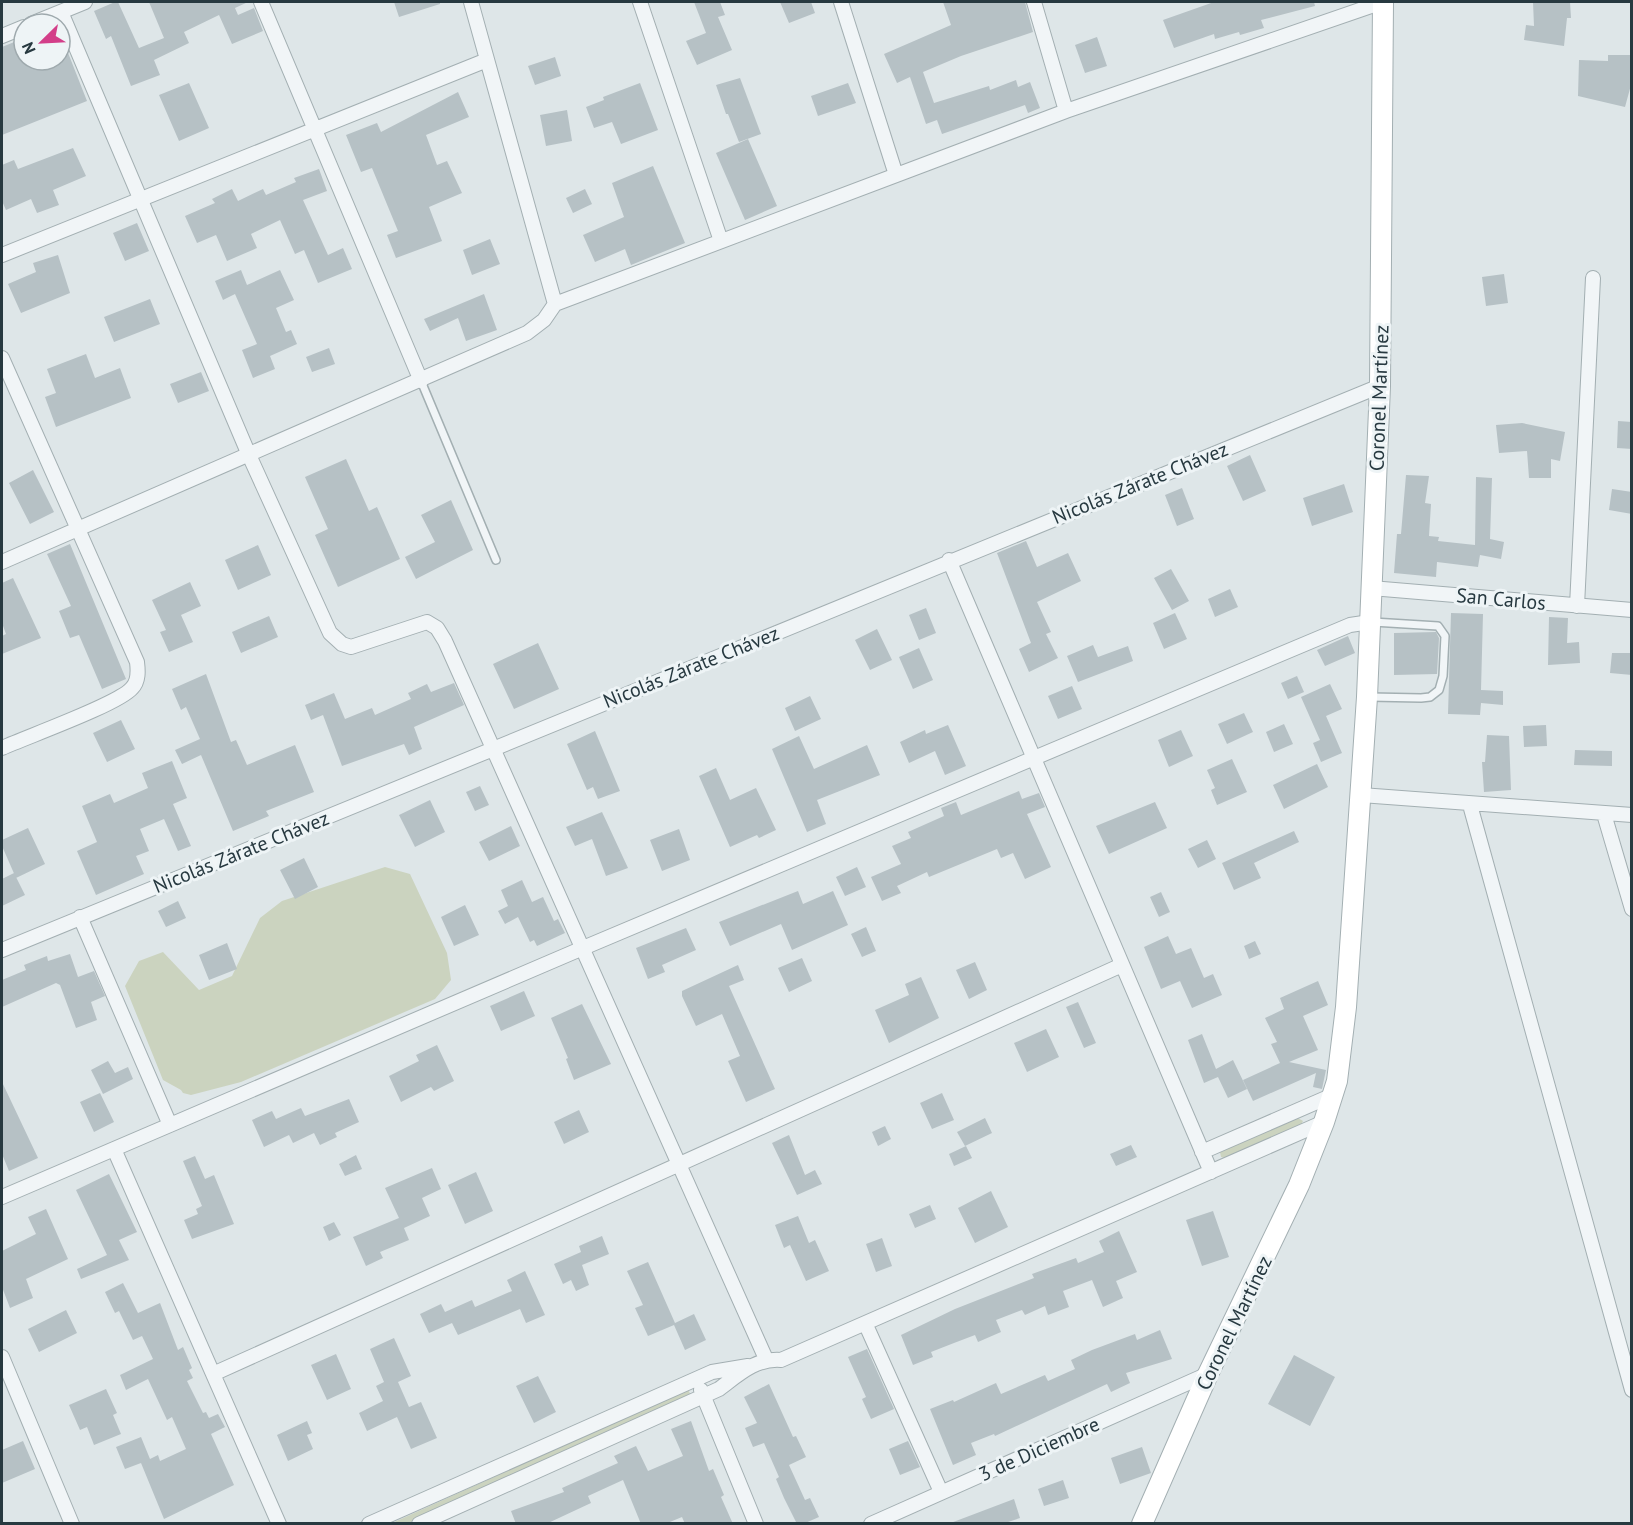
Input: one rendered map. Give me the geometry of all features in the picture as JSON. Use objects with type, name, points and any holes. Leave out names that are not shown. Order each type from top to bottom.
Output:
[{"type":"main road","name":"Coronel Martínez","points":[[1142,1524],[1208,1374],[1272,1244],[1324,1122],[1333,1095],[1346,1007],[1367,697],[1380,386],[1383,2]]},
{"type":"street","points":[[61,12],[85,2]]},
{"type":"street","points":[[261,2],[313,130],[421,381]]},
{"type":"street","points":[[471,2],[555,303]]},
{"type":"street","points":[[640,2],[721,241]]},
{"type":"street","points":[[842,2],[896,175]]},
{"type":"street","points":[[1034,2],[1066,111]]},
{"type":"street","points":[[2,562],[527,333],[544,320],[555,303],[1066,111],[1383,2]]},
{"type":"street","points":[[72,38],[249,455],[335,639],[351,647],[416,624],[427,622],[437,628],[494,748],[766,1359]]},
{"type":"street","points":[[2,255],[487,60]]},
{"type":"street","points":[[1577,606],[1593,278]]},
{"type":"street","points":[[2,358],[137,662],[136,683],[115,700],[2,748]]},
{"type":"street","name":"Nicolás Zárate Chávez","points":[[2,950],[949,560],[1380,386]]},
{"type":"street","points":[[949,560],[1211,1172]]},
{"type":"street","name":"San Carlos","points":[[1371,588],[1632,610]]},
{"type":"street","points":[[2,1197],[583,948],[1350,625],[1370,622]]},
{"type":"street","points":[[1361,795],[1470,805],[1632,815]]},
{"type":"street","points":[[1470,805],[1632,1390]]},
{"type":"street","points":[[1605,814],[1632,909]]},
{"type":"street","points":[[80,918],[170,1125]]},
{"type":"street","points":[[213,1374],[1122,964]]},
{"type":"street","points":[[1202,1152],[1333,1095]]},
{"type":"street","points":[[419,1524],[719,1389],[750,1366],[766,1359],[781,1360],[866,1325],[1324,1122]]},
{"type":"street","points":[[114,1149],[279,1524]]},
{"type":"street","points":[[866,1325],[941,1492]]},
{"type":"street","points":[[2,1357],[72,1524]]},
{"type":"street","points":[[371,1523],[712,1372],[750,1366]]},
{"type":"street","name":"3 de Diciembre","points":[[871,1524],[1208,1374]]},
{"type":"street","points":[[696,1379],[756,1524]]},
{"type":"lane","points":[[421,381],[496,560]]},
{"type":"lane","points":[[1367,697],[1421,698],[1437,694],[1443,676],[1445,636],[1438,626],[1370,622]]},
{"type":"green space","points":[[385,867],[410,874],[447,953],[451,980],[435,999],[241,1082],[191,1095],[183,1093],[163,1080],[125,986],[139,961],[163,952],[199,990],[232,976],[260,918],[282,901]]},
{"type":"green space","points":[[1298,1118],[1303,1121],[1301,1125],[1225,1158],[1221,1157],[1220,1152]]},
{"type":"green space","points":[[688,1389],[691,1396],[408,1523],[390,1524]]},
{"type":"building","points":[[118,2],[139,48],[164,38],[149,2],[248,2],[235,8],[238,15],[254,8],[263,31],[232,44],[219,15],[184,32],[189,43],[154,60],[160,75],[131,86],[111,36],[106,39],[94,11]]},
{"type":"building","points":[[394,2],[440,2],[440,4],[399,17]]},
{"type":"building","points":[[694,2],[720,2],[725,15],[718,17],[732,50],[697,65],[686,41],[706,33]]},
{"type":"building","points":[[780,2],[811,2],[815,13],[789,23]]},
{"type":"building","points":[[943,2],[1025,2],[1033,32],[961,56],[923,72],[934,103],[989,86],[990,90],[1016,80],[1018,87],[1030,82],[1040,108],[1028,113],[1025,105],[942,134],[937,120],[926,124],[910,77],[897,83],[884,54],[951,25]]},
{"type":"building","points":[[1214,2],[1314,2],[1315,6],[1261,20],[1264,28],[1215,39],[1214,34],[1174,48],[1163,20]]},
{"type":"building","points":[[1533,2],[1570,2],[1571,18],[1567,18],[1564,46],[1524,40],[1526,25],[1534,26]]},
{"type":"building","points":[[1097,37],[1107,66],[1085,73],[1075,45]]},
{"type":"building","points":[[12,43],[12,72],[72,72],[72,63],[87,101],[2,135],[2,47]]},
{"type":"building","points":[[1608,55],[1631,55],[1631,85],[1625,107],[1578,96],[1579,60],[1608,61]]},
{"type":"building","points":[[555,57],[561,76],[535,85],[528,66]]},
{"type":"building","points":[[740,78],[761,134],[739,142],[716,85]]},
{"type":"building","points":[[189,83],[209,128],[179,141],[159,95]]},
{"type":"building","points":[[640,83],[658,130],[621,144],[612,122],[594,128],[586,107],[604,100],[603,97]]},
{"type":"building","points":[[848,83],[856,103],[818,116],[811,96]]},
{"type":"building","points":[[458,92],[469,117],[426,135],[437,165],[447,161],[462,193],[429,207],[442,241],[396,258],[387,235],[398,231],[372,168],[361,172],[346,135],[377,123],[381,132]]},
{"type":"building","points":[[567,110],[572,141],[546,146],[540,115]]},
{"type":"building","points":[[748,139],[777,206],[745,220],[716,153]]},
{"type":"building","points":[[73,148],[86,176],[53,190],[59,205],[37,213],[31,199],[6,210],[2,201],[2,165],[14,160],[18,169]]},
{"type":"building","points":[[653,166],[685,243],[631,265],[625,249],[595,262],[583,235],[624,217],[612,183]]},
{"type":"building","points":[[319,169],[327,191],[303,200],[328,255],[343,248],[352,269],[318,283],[304,250],[295,254],[280,220],[251,234],[257,248],[227,261],[216,235],[197,243],[185,216],[215,203],[212,199],[232,189],[238,201],[263,189],[266,195],[296,182],[294,178]]},
{"type":"building","points":[[585,189],[592,204],[573,213],[566,198]]},
{"type":"building","points":[[137,223],[149,251],[125,261],[113,233]]},
{"type":"building","points":[[490,239],[500,264],[472,275],[463,250]]},
{"type":"building","points":[[58,255],[70,293],[21,313],[8,284],[36,272],[33,263]]},
{"type":"building","points":[[241,270],[247,285],[280,270],[294,300],[276,308],[286,332],[291,330],[297,344],[270,356],[275,369],[253,378],[242,350],[257,344],[235,294],[223,300],[215,281]]},
{"type":"building","points":[[1504,274],[1508,303],[1486,306],[1482,277]]},
{"type":"building","points":[[484,294],[497,330],[466,341],[458,318],[430,331],[424,319]]},
{"type":"building","points":[[150,299],[160,324],[114,342],[104,317]]},
{"type":"building","points":[[329,348],[335,364],[312,372],[306,357]]},
{"type":"building","points":[[86,354],[95,378],[120,368],[131,398],[56,427],[45,397],[56,393],[47,369]]},
{"type":"building","points":[[201,372],[209,391],[178,403],[170,384]]},
{"type":"building","points":[[1618,421],[1632,422],[1632,449],[1617,448]]},
{"type":"building","points":[[1522,423],[1565,432],[1560,461],[1551,459],[1551,478],[1529,478],[1527,451],[1499,453],[1496,425]]},
{"type":"building","points":[[1250,455],[1266,491],[1243,501],[1227,466]]},
{"type":"building","points":[[346,459],[369,511],[377,507],[400,559],[338,587],[315,535],[328,529],[305,477]]},
{"type":"building","points":[[33,470],[54,512],[30,524],[9,483]]},
{"type":"building","points":[[1406,475],[1429,476],[1425,503],[1431,504],[1429,536],[1439,537],[1438,541],[1475,545],[1476,477],[1492,478],[1490,539],[1504,542],[1501,559],[1480,555],[1478,567],[1437,562],[1436,577],[1394,573],[1397,534],[1401,534]]},
{"type":"building","points":[[1344,484],[1353,512],[1312,526],[1303,498]]},
{"type":"building","points":[[1182,488],[1194,519],[1177,526],[1165,495]]},
{"type":"building","points":[[1612,489],[1632,492],[1632,514],[1609,510]]},
{"type":"building","points":[[451,500],[473,550],[416,579],[405,557],[435,542],[421,515]]},
{"type":"building","points":[[1026,541],[1037,567],[1068,553],[1081,581],[1037,602],[1051,632],[1046,634],[1058,658],[1029,672],[1019,649],[1031,643],[997,553]]},
{"type":"building","points":[[70,544],[126,679],[102,689],[79,635],[70,638],[59,611],[71,606],[47,554]]},
{"type":"building","points":[[258,545],[271,575],[238,590],[225,560]]},
{"type":"building","points":[[1171,569],[1189,601],[1172,610],[1154,578]]},
{"type":"building","points":[[13,578],[41,638],[2,654],[2,636],[6,634],[2,623],[2,583]]},
{"type":"building","points":[[190,582],[201,606],[181,615],[193,642],[169,652],[160,632],[166,630],[152,600]]},
{"type":"building","points":[[1230,589],[1238,607],[1215,617],[1208,599]]},
{"type":"building","points":[[926,608],[936,633],[919,640],[909,615]]},
{"type":"building","points":[[1175,613],[1187,639],[1164,649],[1153,623]]},
{"type":"building","points":[[1451,613],[1483,614],[1481,690],[1503,691],[1503,705],[1481,703],[1480,715],[1448,714]]},
{"type":"building","points":[[269,616],[278,637],[241,653],[232,632]]},
{"type":"building","points":[[1549,617],[1568,618],[1567,643],[1579,642],[1580,663],[1548,665]]},
{"type":"building","points":[[877,629],[892,660],[870,670],[855,640]]},
{"type":"building","points":[[1436,632],[1439,638],[1437,674],[1394,675],[1394,633]]},
{"type":"building","points":[[1348,636],[1355,653],[1325,666],[1317,650]]},
{"type":"building","points":[[538,643],[559,689],[514,709],[493,664]]},
{"type":"building","points":[[1093,645],[1098,657],[1128,646],[1133,661],[1078,682],[1067,656]]},
{"type":"building","points":[[919,648],[933,680],[913,689],[899,657]]},
{"type":"building","points":[[1612,653],[1632,653],[1632,675],[1610,673]]},
{"type":"building","points":[[206,674],[231,742],[236,740],[247,765],[295,745],[314,792],[266,811],[269,816],[233,831],[201,755],[182,764],[175,750],[200,739],[186,707],[181,710],[172,689]]},
{"type":"building","points":[[1297,676],[1304,692],[1288,699],[1281,683]]},
{"type":"building","points":[[454,683],[464,705],[414,727],[422,749],[409,755],[404,744],[342,766],[323,715],[311,720],[305,705],[334,693],[345,719],[372,708],[375,715],[411,699],[408,693],[427,684],[431,692]]},
{"type":"building","points":[[1330,684],[1342,709],[1326,716],[1342,753],[1321,762],[1313,743],[1320,740],[1301,697]]},
{"type":"building","points":[[1072,686],[1082,709],[1058,719],[1048,696]]},
{"type":"building","points":[[810,696],[821,719],[795,731],[785,708]]},
{"type":"building","points":[[1244,713],[1253,732],[1227,744],[1218,724]]},
{"type":"building","points":[[121,720],[135,749],[107,762],[93,733]]},
{"type":"building","points":[[1284,724],[1293,744],[1274,752],[1266,732]]},
{"type":"building","points":[[948,725],[966,766],[945,775],[935,751],[909,763],[900,742],[925,730],[926,734]]},
{"type":"building","points":[[1546,725],[1547,746],[1524,747],[1523,726]]},
{"type":"building","points":[[1181,730],[1193,756],[1169,767],[1158,740]]},
{"type":"building","points":[[595,731],[620,791],[598,799],[593,787],[587,790],[567,744]]},
{"type":"building","points":[[1487,735],[1509,736],[1511,790],[1484,792],[1482,762],[1485,762]]},
{"type":"building","points":[[799,736],[814,769],[867,745],[880,775],[817,800],[826,824],[807,832],[772,749]]},
{"type":"building","points":[[1575,750],[1612,751],[1612,766],[1574,765]]},
{"type":"building","points":[[1232,759],[1247,792],[1217,805],[1211,790],[1215,788],[1207,770]]},
{"type":"building","points":[[172,761],[187,798],[173,804],[191,846],[178,851],[164,819],[140,829],[149,851],[136,856],[144,874],[96,895],[77,851],[97,842],[82,806],[110,794],[114,803],[148,788],[142,773]]},
{"type":"building","points":[[1317,764],[1328,787],[1284,809],[1273,785]]},
{"type":"building","points":[[716,768],[730,800],[756,788],[776,830],[759,838],[757,835],[730,847],[699,776]]},
{"type":"building","points":[[480,786],[489,805],[475,811],[466,792]]},
{"type":"building","points":[[1019,791],[1022,799],[1039,793],[1045,807],[1027,814],[1051,867],[1025,879],[1013,853],[1001,858],[997,849],[929,877],[927,872],[897,886],[901,893],[882,901],[871,877],[901,864],[892,846],[911,838],[908,832],[944,816],[941,808],[956,802],[961,815]]},
{"type":"building","points":[[430,800],[445,832],[415,847],[399,815]]},
{"type":"building","points":[[1155,802],[1167,828],[1109,854],[1096,826]]},
{"type":"building","points":[[602,812],[628,868],[606,876],[592,839],[575,846],[566,827]]},
{"type":"building","points":[[511,826],[520,846],[489,861],[479,842]]},
{"type":"building","points":[[28,828],[45,864],[16,878],[2,846],[2,840]]},
{"type":"building","points":[[679,829],[690,860],[662,871],[650,840]]},
{"type":"building","points":[[1294,831],[1299,842],[1254,863],[1261,878],[1234,890],[1222,863]]},
{"type":"building","points":[[1207,840],[1216,859],[1198,868],[1188,849]]},
{"type":"building","points":[[304,858],[318,887],[295,899],[280,870]]},
{"type":"building","points":[[857,867],[866,887],[845,896],[836,877]]},
{"type":"building","points":[[14,873],[25,895],[2,906],[2,879]]},
{"type":"building","points":[[522,880],[532,902],[543,897],[554,921],[558,919],[565,933],[537,946],[534,940],[530,942],[518,917],[505,924],[498,911],[508,906],[501,890]]},
{"type":"building","points":[[798,891],[803,904],[833,891],[848,925],[792,950],[781,924],[730,946],[719,922]]},
{"type":"building","points":[[1161,892],[1170,912],[1159,917],[1150,897]]},
{"type":"building","points":[[178,901],[186,918],[166,927],[158,911]]},
{"type":"building","points":[[465,905],[479,935],[454,946],[441,917]]},
{"type":"building","points":[[866,927],[876,951],[862,957],[851,934]]},
{"type":"building","points":[[686,928],[696,950],[662,965],[665,972],[648,979],[636,948]]},
{"type":"building","points":[[1168,936],[1176,954],[1191,948],[1204,978],[1213,974],[1222,995],[1192,1008],[1180,981],[1161,989],[1144,947]]},
{"type":"building","points":[[1255,941],[1261,954],[1249,959],[1244,946]]},
{"type":"building","points":[[227,943],[237,969],[209,980],[199,955]]},
{"type":"building","points":[[70,954],[78,977],[94,971],[105,996],[91,1002],[97,1020],[76,1028],[60,985],[56,983],[2,1007],[2,980],[26,970],[24,965],[47,956],[48,961]]},
{"type":"building","points":[[802,958],[812,981],[789,992],[778,968]]},
{"type":"building","points":[[975,962],[987,990],[969,999],[956,970]]},
{"type":"building","points":[[738,965],[744,980],[729,986],[775,1089],[746,1102],[728,1061],[740,1056],[722,1014],[696,1026],[682,996],[682,991]]},
{"type":"building","points":[[921,977],[939,1018],[889,1043],[875,1010],[909,995],[905,984]]},
{"type":"building","points":[[1318,981],[1328,1005],[1303,1016],[1318,1050],[1289,1062],[1326,1070],[1322,1089],[1313,1087],[1316,1073],[1253,1101],[1243,1080],[1280,1063],[1271,1044],[1277,1042],[1265,1018],[1284,1009],[1280,998]]},
{"type":"building","points":[[524,991],[535,1016],[501,1031],[490,1006]]},
{"type":"building","points":[[1078,1002],[1096,1043],[1084,1048],[1066,1007]]},
{"type":"building","points":[[582,1004],[611,1064],[574,1080],[566,1059],[568,1058],[551,1018]]},
{"type":"building","points":[[1046,1029],[1059,1057],[1027,1072],[1014,1043]]},
{"type":"building","points":[[1202,1034],[1216,1069],[1233,1060],[1247,1089],[1228,1098],[1218,1077],[1204,1083],[1188,1040]]},
{"type":"building","points":[[437,1045],[454,1081],[434,1091],[431,1087],[401,1102],[389,1076],[419,1061],[416,1055]]},
{"type":"building","points":[[108,1061],[115,1073],[128,1067],[133,1079],[103,1094],[91,1070]]},
{"type":"building","points":[[2,1082],[38,1158],[9,1171],[2,1154]]},
{"type":"building","points":[[100,1093],[114,1122],[94,1132],[80,1102]]},
{"type":"building","points":[[942,1093],[954,1120],[932,1129],[920,1103]]},
{"type":"building","points":[[349,1099],[359,1122],[335,1133],[337,1137],[320,1145],[314,1133],[293,1143],[289,1135],[264,1147],[252,1120],[272,1111],[276,1119],[301,1108],[305,1116]]},
{"type":"building","points":[[579,1110],[589,1132],[564,1144],[554,1122]]},
{"type":"building","points":[[985,1118],[992,1133],[965,1146],[957,1132]]},
{"type":"building","points":[[885,1126],[891,1139],[878,1146],[872,1132]]},
{"type":"building","points":[[789,1135],[805,1175],[815,1170],[822,1184],[797,1195],[772,1143]]},
{"type":"building","points":[[1131,1145],[1137,1157],[1116,1166],[1110,1154]]},
{"type":"building","points":[[966,1146],[972,1158],[954,1166],[949,1154]]},
{"type":"building","points":[[356,1155],[362,1169],[345,1176],[339,1164]]},
{"type":"building","points":[[195,1156],[205,1179],[214,1175],[234,1224],[192,1239],[184,1220],[198,1214],[196,1209],[202,1206],[183,1161]]},
{"type":"building","points":[[432,1168],[441,1189],[422,1198],[430,1216],[404,1228],[409,1240],[380,1252],[383,1258],[366,1266],[353,1237],[399,1218],[385,1188]]},
{"type":"building","points":[[476,1172],[493,1211],[465,1224],[448,1185]]},
{"type":"building","points":[[109,1174],[137,1232],[119,1240],[129,1260],[81,1279],[77,1269],[107,1255],[76,1190]]},
{"type":"building","points":[[991,1191],[1008,1227],[975,1243],[958,1208]]},
{"type":"building","points":[[930,1205],[936,1219],[915,1228],[909,1214]]},
{"type":"building","points":[[46,1209],[68,1259],[26,1279],[33,1298],[10,1308],[2,1287],[2,1251],[36,1234],[28,1217]]},
{"type":"building","points":[[1213,1211],[1229,1257],[1202,1266],[1186,1220]]},
{"type":"building","points":[[798,1216],[809,1243],[815,1240],[829,1271],[806,1281],[790,1245],[784,1248],[775,1225]]},
{"type":"building","points":[[334,1222],[341,1235],[329,1241],[323,1227]]},
{"type":"building","points":[[1119,1231],[1137,1272],[1116,1281],[1123,1298],[1103,1307],[1092,1280],[1063,1291],[1069,1307],[1048,1315],[1045,1306],[1025,1315],[1022,1310],[996,1320],[1001,1332],[978,1342],[975,1335],[931,1352],[933,1357],[913,1365],[901,1335],[955,1309],[1034,1278],[1032,1274],[1076,1258],[1078,1263],[1104,1252],[1099,1241]]},
{"type":"building","points":[[602,1236],[609,1254],[582,1265],[589,1285],[576,1291],[571,1280],[563,1284],[554,1264],[581,1252],[579,1246]]},
{"type":"building","points":[[882,1238],[892,1266],[876,1272],[866,1244]]},
{"type":"building","points":[[648,1262],[675,1323],[694,1314],[706,1340],[685,1350],[674,1325],[648,1336],[635,1308],[643,1305],[627,1271]]},
{"type":"building","points":[[525,1271],[545,1315],[526,1323],[520,1309],[458,1335],[452,1323],[429,1333],[420,1314],[441,1304],[445,1312],[472,1300],[475,1307],[512,1291],[507,1280]]},
{"type":"building","points":[[123,1283],[138,1313],[160,1303],[178,1350],[183,1347],[192,1368],[189,1370],[193,1378],[187,1381],[203,1413],[206,1412],[209,1418],[218,1414],[225,1427],[211,1434],[234,1485],[164,1519],[141,1463],[125,1469],[116,1447],[141,1437],[150,1459],[158,1455],[160,1461],[186,1449],[172,1417],[167,1420],[148,1379],[126,1390],[120,1375],[153,1359],[142,1336],[133,1340],[119,1311],[115,1313],[105,1292]]},
{"type":"building","points":[[66,1310],[77,1333],[39,1352],[28,1329]]},
{"type":"building","points":[[1160,1330],[1172,1359],[1126,1373],[1130,1383],[1111,1392],[1107,1384],[995,1436],[994,1434],[971,1443],[976,1455],[953,1465],[930,1409],[953,1400],[954,1402],[996,1383],[1001,1394],[1045,1375],[1048,1381],[1075,1369],[1071,1360],[1092,1350],[1135,1334],[1137,1340]]},
{"type":"building","points":[[394,1338],[411,1376],[398,1382],[409,1407],[421,1402],[437,1438],[411,1449],[397,1417],[367,1431],[359,1413],[383,1401],[376,1386],[384,1382],[370,1349]]},
{"type":"building","points":[[867,1349],[894,1409],[871,1419],[862,1399],[866,1397],[848,1357]]},
{"type":"building","points":[[336,1354],[351,1389],[327,1400],[311,1365]]},
{"type":"building","points":[[1294,1355],[1335,1377],[1310,1426],[1268,1404]]},
{"type":"building","points":[[538,1376],[556,1412],[534,1423],[516,1386]]},
{"type":"building","points":[[769,1384],[793,1437],[796,1436],[806,1457],[789,1465],[805,1500],[810,1498],[819,1517],[803,1524],[797,1524],[784,1498],[776,1479],[779,1477],[764,1443],[753,1447],[745,1428],[757,1423],[744,1397]]},
{"type":"building","points":[[106,1389],[117,1413],[113,1415],[121,1434],[94,1445],[87,1427],[80,1430],[69,1405]]},
{"type":"building","points":[[307,1421],[312,1433],[307,1435],[313,1449],[288,1461],[277,1435]]},
{"type":"building","points":[[691,1421],[709,1471],[713,1469],[724,1495],[721,1497],[733,1524],[685,1524],[682,1517],[665,1524],[641,1524],[623,1480],[588,1496],[591,1503],[546,1524],[516,1524],[511,1511],[564,1492],[562,1488],[618,1463],[614,1456],[636,1446],[648,1471],[683,1456],[671,1429]]},
{"type":"building","points":[[23,1441],[35,1469],[2,1483],[2,1450]]},
{"type":"building","points":[[908,1441],[920,1467],[900,1475],[889,1449]]},
{"type":"building","points":[[1142,1447],[1151,1473],[1120,1484],[1111,1458]]},
{"type":"building","points":[[1063,1480],[1069,1498],[1044,1506],[1038,1489]]},
{"type":"building","points":[[1014,1499],[1020,1518],[1002,1524],[948,1524]]}]
